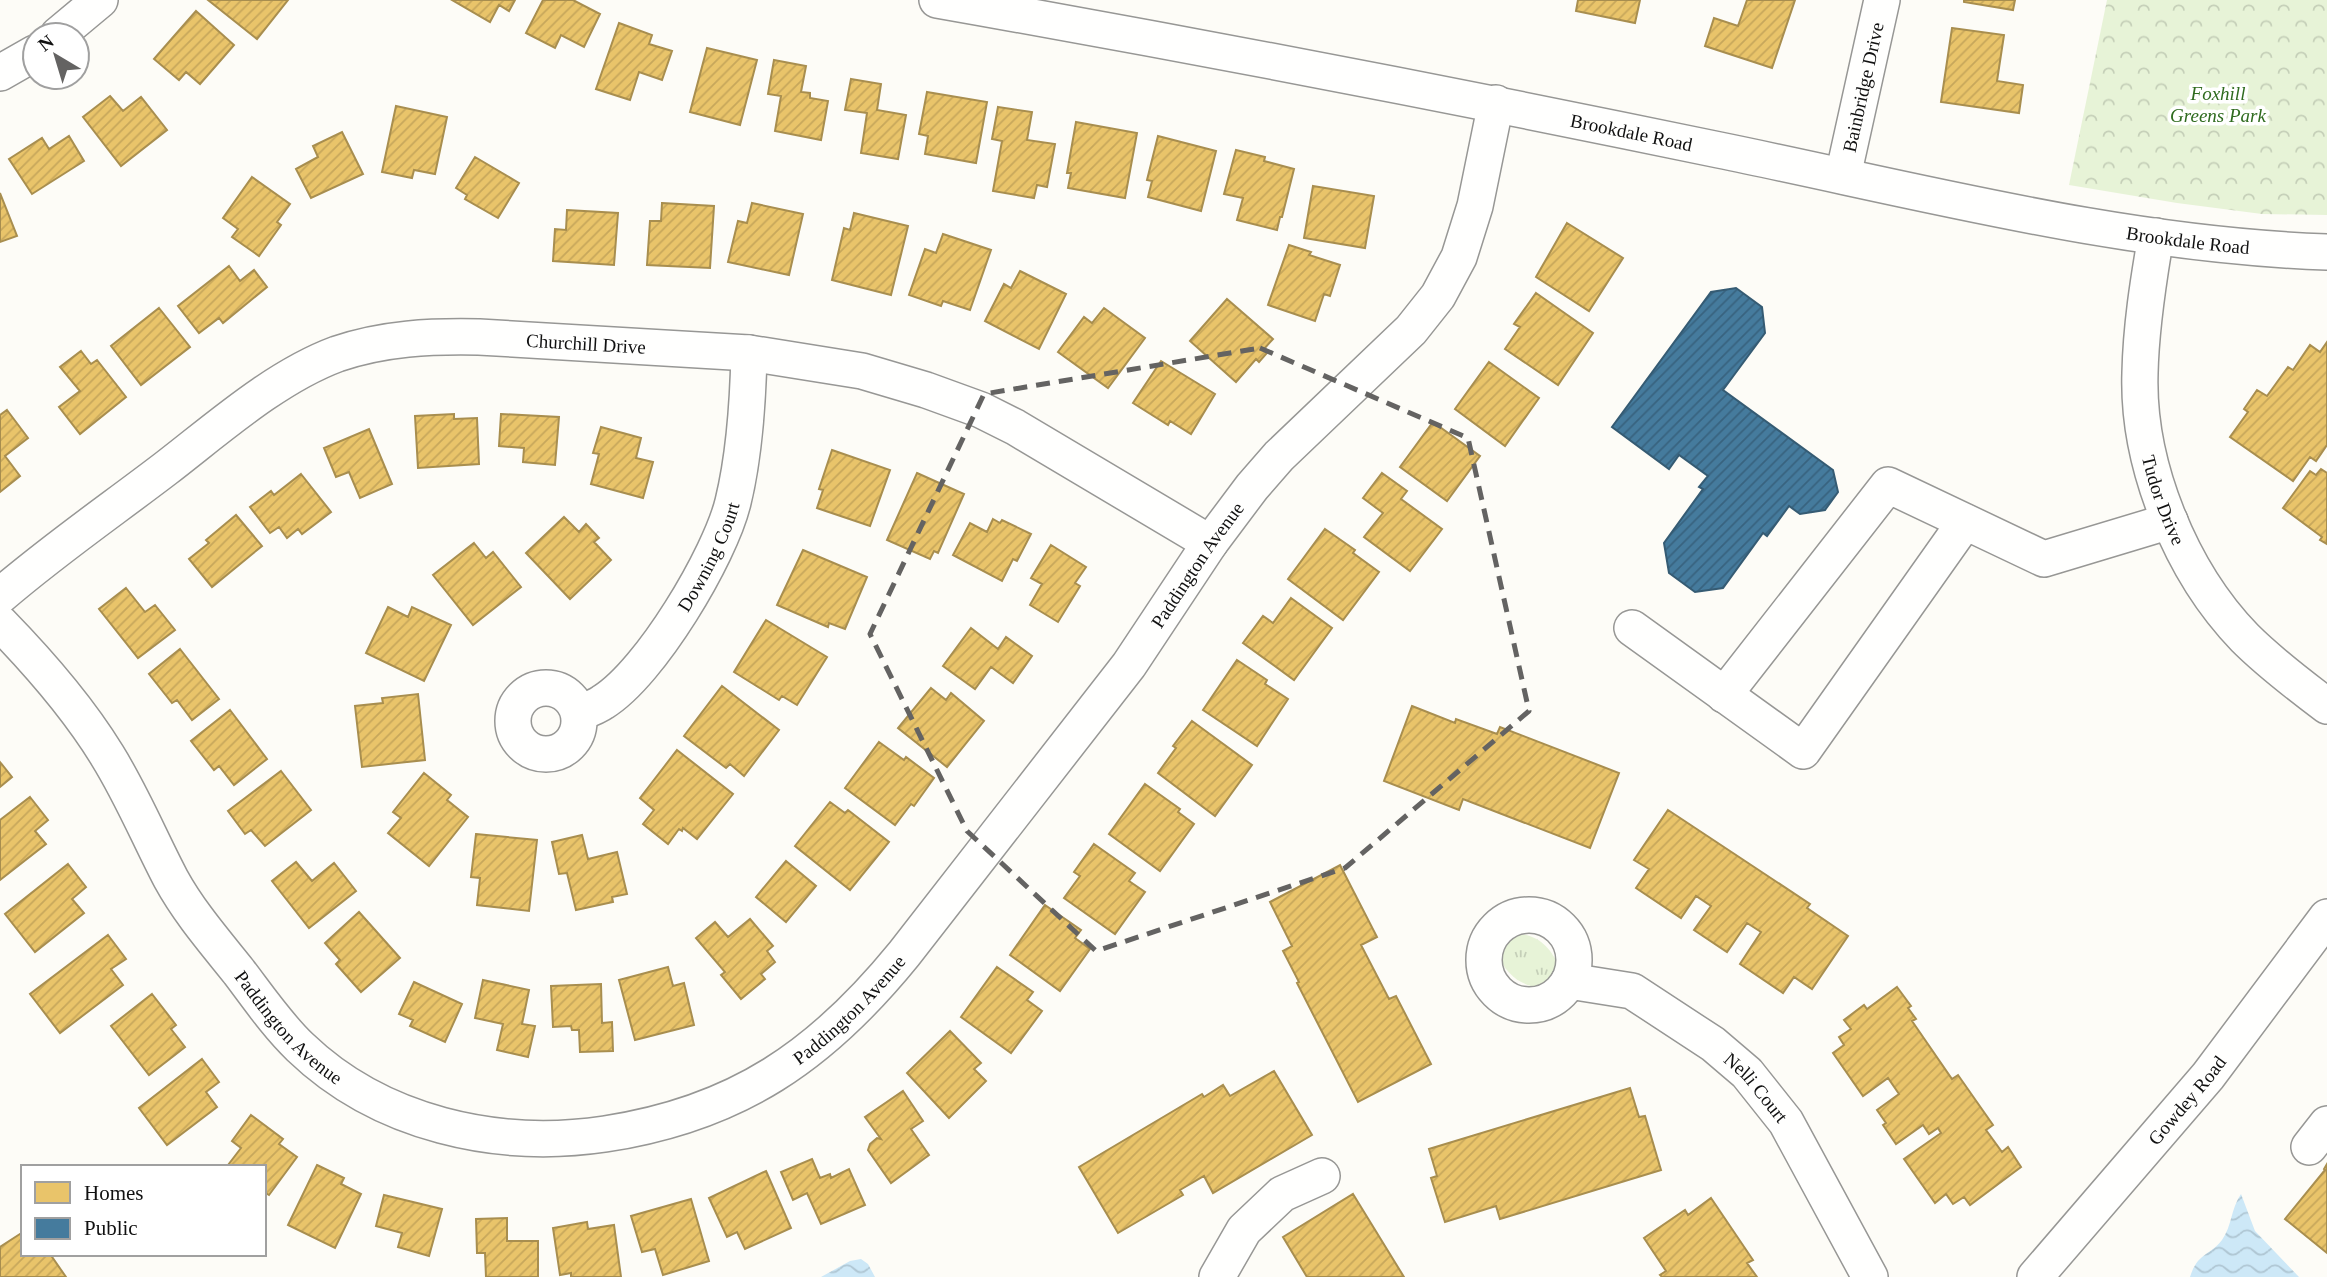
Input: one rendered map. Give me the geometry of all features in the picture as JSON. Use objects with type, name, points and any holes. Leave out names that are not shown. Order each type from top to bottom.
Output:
[{"type":"street","points":[[75,21],[100,0]]},
{"type":"street","name":"Brookdale Road","points":[[937,0],[1057,11],[2080,226],[2234,246],[2327,252]]},
{"type":"street","name":"Bainbridge Drive","points":[[1843,176],[1882,0]]},
{"type":"street","points":[[0,73],[21,61]]},
{"type":"street","name":"Paddington Avenue","points":[[0,623],[68,699],[106,753],[138,809],[172,880],[197,918],[299,1046],[355,1091],[384,1106],[435,1124],[468,1131],[532,1138],[575,1138],[669,1121],[709,1107],[762,1082],[809,1051],[871,995],[1129,665],[1210,544],[1252,487],[1279,456],[1402,339],[1438,296],[1459,257],[1475,206],[1496,103]]},
{"type":"street","name":"Tudor Drive","points":[[2156,236],[2145,297],[2140,375],[2142,415],[2148,451],[2160,494],[2180,543],[2210,595],[2245,638],[2327,706]]},
{"type":"street","name":"Churchill Drive","points":[[0,597],[240,412],[305,369],[335,355],[394,340],[435,337],[479,337],[749,353],[862,371],[981,410],[1016,427],[1210,544]]},
{"type":"street","name":"Downing Court","points":[[579,713],[603,702],[622,687],[642,665],[666,634],[706,569],[733,502],[748,397],[749,353]]},
{"type":"street","points":[[1724,695],[1888,485],[2044,559],[2171,522]]},
{"type":"street","points":[[1632,628],[1803,751],[1965,522]]},
{"type":"street","name":"Gowdey Road","points":[[2035,1277],[2208,1076],[2327,917]]},
{"type":"street","name":"Nelli Court","points":[[1569,981],[1632,991],[1713,1044],[1747,1073],[1786,1122],[1870,1277]]},
{"type":"street","points":[[1217,1277],[1244,1230],[1282,1195],[1322,1176]]},
{"type":"highlighted area","points":[[1260,348],[1468,438],[1529,711],[1345,868],[1096,951],[967,831],[870,634],[984,394]]},
{"type":"green space","name":"Foxhill Greens Park","points":[[2107,0],[2327,0],[2327,215],[2262,214],[2069,185]]},
{"type":"green space","points":[[1520,934],[1534,938],[1544,945],[1559,967],[1553,979],[1540,988],[1525,984],[1514,977],[1497,954],[1505,940]]},
{"type":"water","points":[[2241,1194],[2255,1231],[2299,1277],[2190,1277],[2200,1259],[2222,1240]]},
{"type":"water","points":[[861,1259],[868,1264],[875,1277],[821,1277],[850,1261]]},
{"type":"building: Homes","points":[[208,0],[288,0],[257,39]]},
{"type":"building: Homes","points":[[452,0],[515,0],[509,11],[499,5],[490,22]]},
{"type":"building: Homes","points":[[543,0],[573,0],[600,14],[584,47],[561,35],[555,48],[526,33]]},
{"type":"building: Homes","points":[[1578,0],[1640,0],[1635,23],[1576,11]]},
{"type":"building: Homes","points":[[1747,0],[1795,0],[1772,68],[1705,46],[1714,18],[1738,26]]},
{"type":"building: Homes","points":[[1964,0],[2015,0],[2013,10]]},
{"type":"building: Homes","points":[[196,11],[234,45],[200,84],[186,72],[179,80],[154,59]]},
{"type":"building: Homes","points":[[619,23],[652,35],[649,44],[672,51],[662,80],[639,72],[630,100],[596,89]]},
{"type":"building: Homes","points":[[1952,28],[2004,35],[1997,81],[2023,85],[2019,113],[1941,102]]},
{"type":"building: Homes","points":[[707,48],[757,60],[740,125],[690,112]]},
{"type":"building: Homes","points":[[774,60],[806,66],[801,92],[810,93],[810,98],[828,101],[821,140],[775,131],[781,96],[768,94]]},
{"type":"building: Homes","points":[[851,79],[881,84],[877,110],[906,115],[898,159],[861,153],[867,113],[845,110]]},
{"type":"building: Homes","points":[[927,92],[987,102],[976,163],[925,154],[928,136],[919,134]]},
{"type":"building: Homes","points":[[110,96],[123,111],[141,97],[167,130],[121,166],[83,117]]},
{"type":"building: Homes","points":[[396,106],[447,117],[435,174],[414,170],[412,178],[382,172]]},
{"type":"building: Homes","points":[[998,107],[1032,112],[1027,140],[1055,144],[1047,187],[1037,185],[1034,198],[993,191],[1002,141],[992,139]]},
{"type":"building: Homes","points":[[1076,122],[1137,133],[1125,198],[1068,188],[1071,173],[1067,173]]},
{"type":"building: Homes","points":[[342,132],[363,174],[311,198],[296,169],[318,157],[313,146]]},
{"type":"building: Homes","points":[[69,136],[84,161],[32,194],[9,159],[42,138],[49,149]]},
{"type":"building: Homes","points":[[1158,136],[1216,151],[1201,211],[1148,197],[1152,181],[1147,180]]},
{"type":"building: Homes","points":[[1236,150],[1265,157],[1264,161],[1294,169],[1277,230],[1237,220],[1243,198],[1224,194]]},
{"type":"building: Homes","points":[[475,157],[519,183],[498,218],[465,199],[467,195],[456,188]]},
{"type":"building: Homes","points":[[252,177],[290,204],[277,222],[281,225],[259,256],[232,237],[238,229],[223,218]]},
{"type":"building: Homes","points":[[1313,186],[1374,196],[1365,248],[1304,238]]},
{"type":"building: Homes","points":[[0,193],[17,236],[0,242]]},
{"type":"building: Homes","points":[[662,203],[714,206],[710,268],[647,265],[650,221],[661,221]]},
{"type":"building: Homes","points":[[752,203],[803,214],[789,275],[728,262],[738,221],[747,223]]},
{"type":"building: Homes","points":[[567,210],[618,213],[614,265],[553,261],[555,229],[566,230]]},
{"type":"building: Homes","points":[[854,213],[908,226],[891,295],[832,280],[844,228],[850,230]]},
{"type":"building: Homes","points":[[1567,223],[1623,258],[1589,311],[1536,277]]},
{"type":"building: Homes","points":[[943,234],[991,250],[970,310],[943,301],[941,306],[909,295],[925,249],[936,253]]},
{"type":"building: Homes","points":[[1289,245],[1340,265],[1330,296],[1324,294],[1315,321],[1268,305]]},
{"type":"building: Homes","points":[[229,266],[240,281],[254,270],[267,287],[223,323],[219,318],[199,333],[178,306]]},
{"type":"building: Homes","points":[[1020,271],[1066,294],[1039,349],[985,321],[1004,284],[1011,288]]},
{"type":"building: Homes","points":[[1536,293],[1593,333],[1558,385],[1505,349],[1520,327],[1514,324]]},
{"type":"building: Homes","points":[[1227,299],[1273,339],[1263,350],[1267,353],[1259,362],[1256,359],[1236,382],[1190,341]]},
{"type":"building: Homes","points":[[159,308],[190,347],[141,385],[111,346]]},
{"type":"building: Homes","points":[[1104,308],[1145,338],[1108,388],[1058,352],[1084,317],[1092,323]]},
{"type":"building: Homes","points":[[2327,342],[2327,445],[2316,461],[2310,457],[2293,481],[2230,437],[2248,412],[2244,409],[2257,390],[2267,396],[2288,367],[2293,370],[2310,345],[2320,352]]},
{"type":"building: Homes","points":[[81,351],[91,364],[97,360],[126,397],[80,434],[59,407],[80,391],[60,367]]},
{"type":"building: Homes","points":[[1161,361],[1215,394],[1191,434],[1170,421],[1168,425],[1133,403]]},
{"type":"building: Homes","points":[[1489,362],[1539,398],[1505,446],[1455,409]]},
{"type":"building: Homes","points":[[7,410],[28,438],[5,456],[20,476],[0,492],[0,415]]},
{"type":"building: Homes","points":[[454,414],[454,419],[477,418],[479,464],[418,468],[415,416]]},
{"type":"building: Homes","points":[[501,414],[559,417],[555,465],[523,462],[524,448],[499,446]]},
{"type":"building: Homes","points":[[1433,422],[1480,456],[1447,501],[1400,467]]},
{"type":"building: Homes","points":[[601,427],[641,438],[636,458],[653,462],[643,498],[591,484],[599,454],[593,453]]},
{"type":"building: Homes","points":[[369,429],[392,484],[360,498],[349,472],[336,477],[324,448]]},
{"type":"building: Homes","points":[[832,450],[890,470],[870,526],[817,508],[823,490],[819,489]]},
{"type":"building: Homes","points":[[2321,469],[2327,473],[2327,544],[2320,540],[2322,537],[2283,508],[2310,471],[2316,475]]},
{"type":"building: Homes","points":[[917,473],[964,494],[938,553],[934,551],[930,559],[887,540]]},
{"type":"building: Homes","points":[[1382,473],[1407,491],[1401,499],[1442,529],[1410,571],[1364,537],[1383,513],[1363,498]]},
{"type":"building: Homes","points":[[301,474],[331,512],[302,534],[298,529],[287,538],[279,527],[270,533],[250,507],[271,491],[274,495]]},
{"type":"building: Homes","points":[[236,515],[262,546],[212,587],[189,559],[209,543],[206,540]]},
{"type":"building: Homes","points":[[564,517],[579,532],[586,524],[599,538],[594,542],[611,560],[570,599],[526,553]]},
{"type":"building: Homes","points":[[993,519],[1000,523],[1002,520],[1031,534],[1017,561],[1013,559],[1002,581],[953,555],[970,523],[987,532]]},
{"type":"building: Homes","points":[[1325,529],[1355,550],[1353,553],[1379,572],[1343,620],[1288,579]]},
{"type":"building: Homes","points":[[474,543],[486,558],[493,552],[521,587],[473,625],[433,575]]},
{"type":"building: Homes","points":[[1051,545],[1086,567],[1075,583],[1080,586],[1058,622],[1030,605],[1042,584],[1031,578]]},
{"type":"building: Homes","points":[[803,550],[867,577],[845,629],[829,623],[828,627],[777,605]]},
{"type":"building: Homes","points":[[126,588],[145,612],[155,605],[175,630],[138,658],[99,609]]},
{"type":"building: Homes","points":[[1291,598],[1332,628],[1294,680],[1243,643],[1263,616],[1273,623]]},
{"type":"building: Homes","points":[[388,607],[408,617],[412,607],[451,625],[424,681],[366,653]]},
{"type":"building: Homes","points":[[766,620],[827,657],[797,705],[782,696],[779,700],[734,672]]},
{"type":"building: Homes","points":[[971,628],[998,649],[1006,637],[1032,656],[1013,683],[991,667],[975,689],[943,666]]},
{"type":"building: Homes","points":[[180,649],[219,699],[192,720],[177,700],[172,703],[149,674]]},
{"type":"building: Homes","points":[[1237,660],[1267,680],[1265,684],[1288,699],[1257,746],[1203,710]]},
{"type":"building: Homes","points":[[722,686],[779,730],[744,776],[730,764],[726,768],[684,736]]},
{"type":"building: Homes","points":[[931,688],[946,700],[951,693],[984,721],[947,767],[898,728]]},
{"type":"building: Homes","points":[[418,694],[425,760],[362,767],[355,706],[383,703],[382,698]]},
{"type":"building: Homes","points":[[1412,706],[1455,723],[1456,719],[1497,734],[1500,727],[1619,773],[1590,848],[1463,799],[1459,810],[1384,781]]},
{"type":"building: Homes","points":[[230,710],[267,759],[234,785],[219,766],[214,770],[191,741]]},
{"type":"building: Homes","points":[[1192,721],[1252,765],[1215,816],[1158,773],[1176,748],[1173,746]]},
{"type":"building: Homes","points":[[879,742],[904,760],[906,757],[934,778],[914,806],[911,804],[895,825],[845,788]]},
{"type":"building: Homes","points":[[677,750],[733,794],[697,839],[683,828],[682,831],[679,829],[668,844],[643,824],[654,810],[640,798]]},
{"type":"building: Homes","points":[[0,762],[12,777],[0,787]]},
{"type":"building: Homes","points":[[281,771],[311,810],[265,846],[251,830],[245,834],[228,811]]},
{"type":"building: Homes","points":[[424,773],[451,795],[447,800],[468,817],[429,866],[388,833],[401,818],[393,812]]},
{"type":"building: Homes","points":[[1145,784],[1180,809],[1178,812],[1194,824],[1160,871],[1109,834]]},
{"type":"building: Homes","points":[[30,797],[48,820],[35,831],[46,844],[0,880],[0,820]]},
{"type":"building: Homes","points":[[830,802],[845,813],[848,810],[889,842],[850,890],[795,846]]},
{"type":"building: Homes","points":[[1668,810],[1810,904],[1807,908],[1848,936],[1812,989],[1794,977],[1783,993],[1740,964],[1761,932],[1747,923],[1727,952],[1694,930],[1711,906],[1696,896],[1681,918],[1636,888],[1649,869],[1634,860]]},
{"type":"building: Homes","points":[[476,834],[537,840],[529,911],[477,905],[480,878],[471,877]]},
{"type":"building: Homes","points":[[582,835],[588,859],[617,852],[627,894],[612,897],[613,902],[576,910],[567,873],[559,874],[552,842]]},
{"type":"building: Homes","points":[[1094,844],[1135,873],[1129,881],[1145,892],[1115,934],[1064,898],[1080,876],[1074,872]]},
{"type":"building: Homes","points":[[786,861],[816,886],[786,922],[756,897]]},
{"type":"building: Homes","points":[[296,862],[312,881],[334,863],[356,891],[309,928],[272,881]]},
{"type":"building: Homes","points":[[68,864],[86,887],[72,899],[84,913],[35,952],[5,914]]},
{"type":"building: Homes","points":[[1340,865],[1377,937],[1361,945],[1389,999],[1396,996],[1431,1064],[1358,1102],[1297,983],[1299,982],[1283,951],[1292,946],[1270,902]]},
{"type":"building: Homes","points":[[1045,905],[1081,930],[1075,938],[1090,949],[1060,991],[1010,955]]},
{"type":"building: Homes","points":[[359,912],[400,958],[361,992],[336,964],[340,960],[325,943]]},
{"type":"building: Homes","points":[[750,919],[773,946],[767,951],[775,962],[761,974],[765,979],[741,999],[721,975],[725,972],[696,938],[715,922],[728,937]]},
{"type":"building: Homes","points":[[108,935],[126,959],[111,969],[123,985],[60,1033],[30,994]]},
{"type":"building: Homes","points":[[668,967],[673,986],[684,983],[694,1025],[635,1040],[619,980]]},
{"type":"building: Homes","points":[[997,967],[1033,992],[1027,1000],[1042,1011],[1011,1053],[961,1017]]},
{"type":"building: Homes","points":[[483,980],[529,990],[522,1024],[535,1026],[528,1057],[497,1050],[503,1024],[475,1018]]},
{"type":"building: Homes","points":[[414,982],[462,1004],[445,1042],[410,1026],[413,1020],[399,1014]]},
{"type":"building: Homes","points":[[601,984],[602,1023],[612,1022],[613,1051],[580,1052],[579,1030],[572,1030],[571,1026],[553,1027],[551,986]]},
{"type":"building: Homes","points":[[1897,987],[1911,1006],[1908,1008],[1916,1019],[1912,1021],[1952,1079],[1958,1075],[1993,1125],[1986,1130],[2002,1152],[2008,1147],[2021,1167],[1970,1205],[1964,1197],[1953,1204],[1946,1194],[1935,1203],[1904,1159],[1941,1133],[1938,1128],[1929,1134],[1923,1125],[1896,1144],[1877,1110],[1899,1094],[1888,1078],[1863,1096],[1833,1053],[1844,1045],[1839,1037],[1851,1029],[1844,1020],[1864,1005],[1867,1009]]},
{"type":"building: Homes","points":[[152,994],[176,1025],[171,1029],[185,1047],[149,1075],[111,1026]]},
{"type":"building: Homes","points":[[950,1031],[981,1063],[974,1069],[986,1081],[949,1118],[907,1073]]},
{"type":"building: Homes","points":[[202,1059],[219,1082],[206,1092],[217,1107],[167,1145],[139,1108]]},
{"type":"building: Homes","points":[[1274,1071],[1312,1135],[1213,1193],[1204,1176],[1180,1190],[1183,1195],[1118,1233],[1079,1167],[1202,1094],[1204,1097],[1223,1085],[1230,1096]]},
{"type":"building: Homes","points":[[1630,1088],[1639,1117],[1645,1116],[1661,1170],[1500,1219],[1496,1206],[1445,1222],[1431,1178],[1437,1176],[1429,1149]]},
{"type":"building: Homes","points":[[903,1091],[923,1121],[911,1129],[929,1155],[891,1183],[868,1150],[877,1138],[881,1139],[865,1117]]},
{"type":"building: Homes","points":[[251,1115],[283,1139],[279,1144],[297,1157],[269,1195],[266,1193],[266,1165],[228,1165],[241,1148],[232,1141]]},
{"type":"building: Homes","points":[[812,1159],[820,1178],[830,1174],[831,1178],[849,1169],[865,1205],[821,1224],[807,1193],[793,1200],[781,1172]]},
{"type":"building: Homes","points":[[2327,1164],[2327,1253],[2285,1219]]},
{"type":"building: Homes","points":[[317,1165],[344,1178],[341,1184],[361,1194],[335,1248],[288,1225]]},
{"type":"building: Homes","points":[[766,1171],[791,1228],[745,1249],[737,1232],[727,1237],[709,1198]]},
{"type":"building: Homes","points":[[1353,1194],[1404,1277],[1307,1277],[1283,1237]]},
{"type":"building: Homes","points":[[384,1195],[442,1209],[429,1256],[398,1247],[402,1233],[376,1226]]},
{"type":"building: Homes","points":[[1711,1198],[1753,1260],[1747,1263],[1757,1277],[1662,1277],[1660,1275],[1666,1271],[1644,1238],[1685,1210],[1688,1215]]},
{"type":"building: Homes","points":[[691,1199],[709,1261],[663,1275],[655,1249],[642,1252],[631,1216]]},
{"type":"building: Homes","points":[[507,1218],[507,1241],[538,1241],[538,1277],[486,1277],[485,1253],[477,1253],[476,1219]]},
{"type":"building: Homes","points":[[587,1222],[588,1229],[614,1225],[621,1277],[571,1277],[571,1273],[560,1275],[553,1228]]},
{"type":"building: Homes","points":[[21,1233],[21,1256],[51,1256],[66,1277],[0,1277],[0,1247]]},
{"type":"building: Public","points":[[1736,288],[1762,307],[1765,333],[1723,390],[1833,470],[1838,492],[1825,510],[1800,514],[1789,506],[1767,536],[1763,533],[1723,588],[1695,592],[1669,573],[1664,543],[1703,489],[1699,487],[1708,476],[1679,455],[1669,469],[1612,427],[1711,292]]}]
